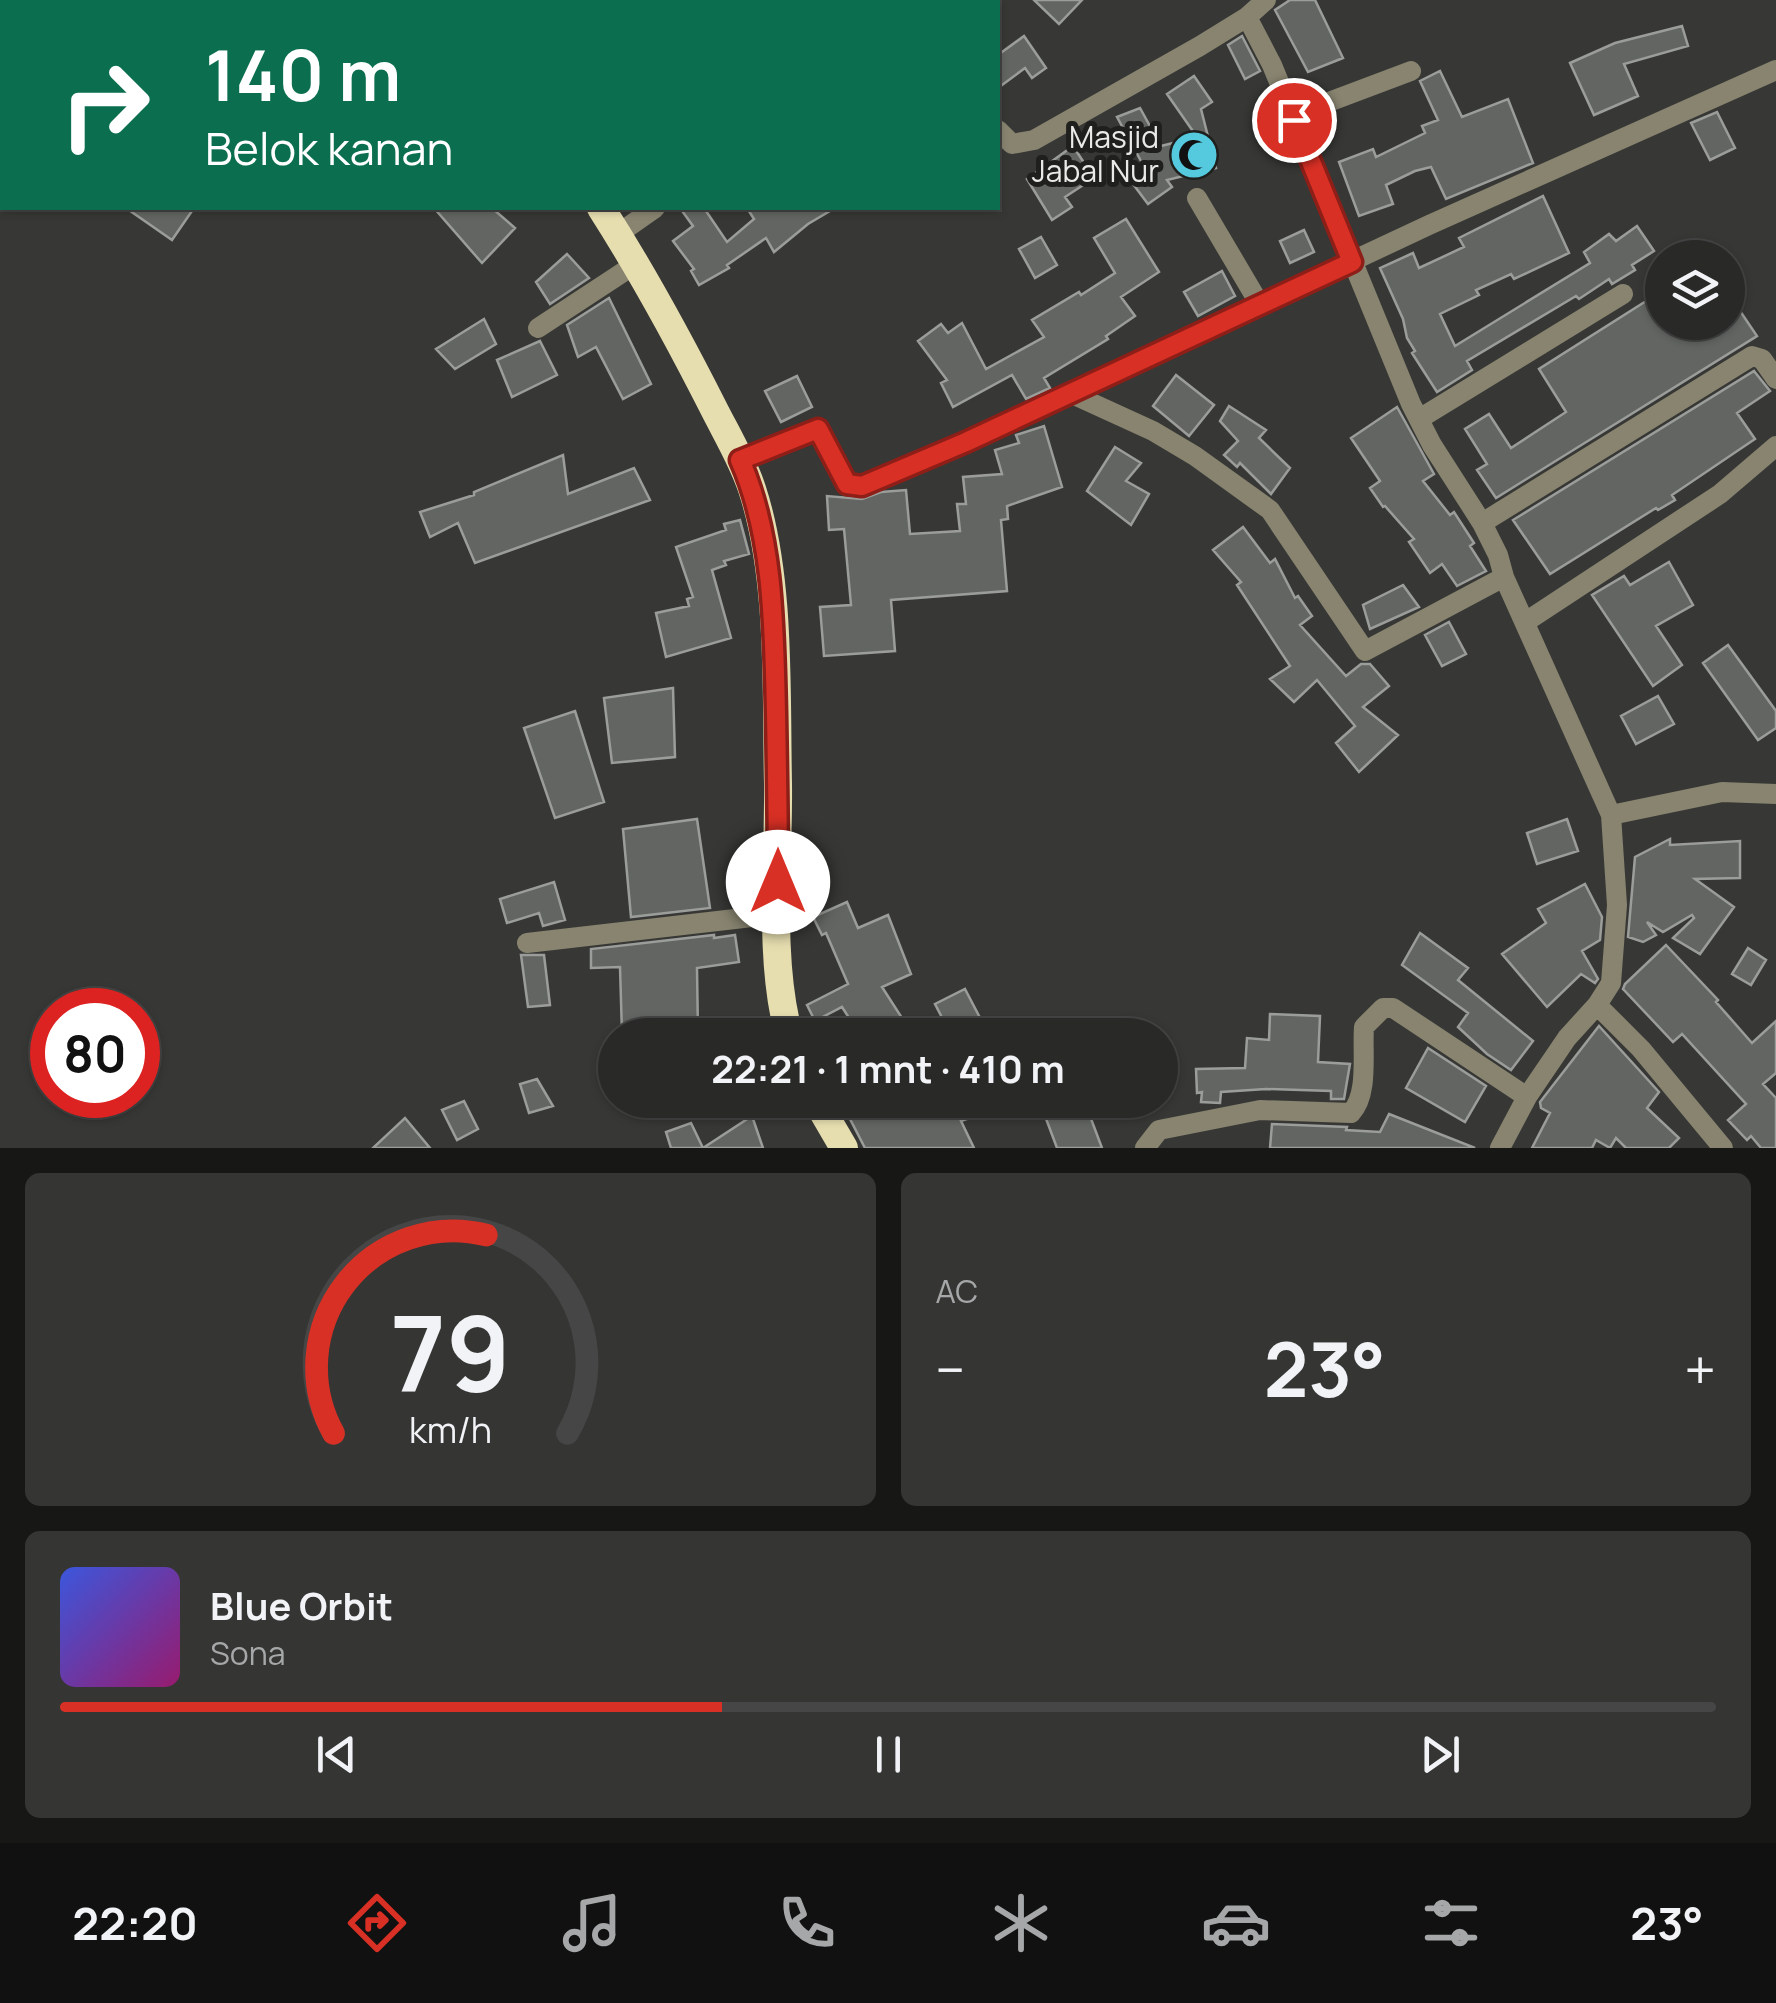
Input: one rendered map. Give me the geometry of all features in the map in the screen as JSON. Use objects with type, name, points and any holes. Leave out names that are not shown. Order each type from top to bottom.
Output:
[{"type":"highway","points":[[602,210],[637,263],[752,488],[769,574],[775,659],[778,914],[785,1018]]},
{"type":"highway","points":[[826,1118],[844,1148]]},
{"type":"street","points":[[1000,132],[1012,144],[1034,140],[1258,5],[1272,64],[1418,419],[1498,555],[1504,577],[1527,621],[1611,816],[1616,905],[1611,982],[1527,1097],[1500,1148]]},
{"type":"street","points":[[740,460],[818,429],[847,484],[862,486],[1072,394],[1258,303],[1776,70]]},
{"type":"street","points":[[1294,120],[1411,71]]},
{"type":"street","points":[[1196,198],[1258,303]]},
{"type":"street","points":[[618,234],[651,210]]},
{"type":"street","points":[[538,328],[637,263]]},
{"type":"street","points":[[1418,419],[1623,294]]},
{"type":"street","points":[[1482,523],[1752,356],[1762,359],[1776,379]]},
{"type":"street","points":[[1072,394],[1167,439],[1232,480],[1270,510],[1365,651],[1504,577]]},
{"type":"street","points":[[1527,621],[1720,494],[1776,446]]},
{"type":"street","points":[[1611,816],[1722,792],[1776,794]]},
{"type":"street","points":[[528,943],[778,914]]},
{"type":"street","points":[[1597,1005],[1675,1088],[1723,1148]]},
{"type":"street","points":[[1145,1148],[1159,1130],[1260,1110],[1351,1113],[1359,1105],[1364,1027],[1383,1008],[1393,1008],[1527,1097]]},
{"type":"building","points":[[1034,0],[1082,0],[1059,24]]},
{"type":"building","points":[[1290,0],[1315,0],[1343,58],[1308,72],[1275,10]]},
{"type":"building","points":[[1682,26],[1688,46],[1624,64],[1638,96],[1594,115],[1570,63],[1615,43]]},
{"type":"building","points":[[1024,36],[1046,68],[1032,78],[1025,68],[1000,87],[1000,54]]},
{"type":"building","points":[[1242,36],[1260,71],[1245,79],[1228,45]]},
{"type":"building","points":[[1440,71],[1462,117],[1508,99],[1533,163],[1446,199],[1431,167],[1415,171],[1386,185],[1393,204],[1359,216],[1339,162],[1373,149],[1376,157],[1425,133],[1422,126],[1438,120],[1420,81]]},
{"type":"building","points":[[1194,76],[1212,102],[1201,109],[1216,168],[1167,180],[1172,187],[1148,204],[1133,184],[1148,174],[1117,117],[1140,108],[1161,146],[1197,137],[1167,94]]},
{"type":"building","points":[[1717,112],[1735,148],[1710,160],[1691,123]]},
{"type":"building","points":[[1073,146],[1094,178],[1065,197],[1072,207],[1052,220],[1027,179]]},
{"type":"building","points":[[1543,196],[1569,253],[1514,279],[1511,274],[1476,290],[1479,295],[1440,314],[1455,346],[1590,263],[1584,252],[1609,234],[1616,241],[1637,226],[1647,240],[1645,257],[1632,265],[1635,270],[1612,284],[1609,279],[1579,299],[1576,296],[1467,361],[1472,370],[1437,392],[1412,353],[1415,351],[1403,319],[1380,268],[1413,253],[1419,268],[1464,247],[1459,238]]},
{"type":"building","points":[[129,210],[193,210],[172,240]]},
{"type":"building","points":[[436,210],[494,210],[515,228],[482,263]]},
{"type":"building","points":[[681,210],[705,210],[727,242],[754,219],[748,210],[832,210],[774,252],[766,238],[727,265],[729,268],[699,285],[691,271],[694,269],[673,241],[693,226]]},
{"type":"building","points":[[1126,219],[1159,272],[1121,297],[1135,316],[1106,336],[1108,339],[1044,378],[1050,388],[1026,399],[1012,375],[953,407],[941,383],[947,380],[918,341],[941,324],[948,333],[962,323],[986,369],[1044,337],[1032,320],[1115,273],[1094,238]]},
{"type":"building","points":[[1304,230],[1314,252],[1290,263],[1280,241]]},
{"type":"building","points":[[1041,237],[1057,265],[1035,278],[1019,249]]},
{"type":"building","points":[[567,254],[589,278],[550,304],[536,282]]},
{"type":"building","points":[[1222,271],[1235,296],[1198,316],[1184,292]]},
{"type":"building","points":[[609,298],[651,384],[623,399],[596,347],[578,357],[567,325]]},
{"type":"building","points":[[1645,302],[1645,340],[1745,340],[1745,318],[1757,336],[1496,498],[1477,470],[1487,464],[1465,429],[1489,414],[1511,448],[1566,412],[1539,369]]},
{"type":"building","points":[[484,319],[496,344],[455,369],[436,349]]},
{"type":"building","points":[[540,341],[557,375],[512,397],[497,360]]},
{"type":"building","points":[[1754,371],[1770,391],[1737,413],[1755,439],[1672,495],[1675,500],[1550,574],[1513,520]]},
{"type":"building","points":[[1176,375],[1214,405],[1189,436],[1153,406]]},
{"type":"building","points":[[797,376],[812,407],[781,422],[765,391]]},
{"type":"building","points":[[1229,406],[1266,430],[1259,438],[1290,468],[1271,494],[1240,463],[1237,467],[1224,455],[1238,441],[1220,421]]},
{"type":"building","points":[[1397,407],[1434,474],[1423,481],[1450,515],[1454,512],[1486,571],[1457,586],[1442,564],[1430,573],[1409,542],[1414,539],[1370,488],[1380,481],[1351,438]]},
{"type":"building","points":[[1044,426],[1062,487],[1007,506],[1008,519],[1001,520],[1007,591],[891,600],[895,651],[824,656],[820,607],[851,605],[844,529],[829,530],[827,496],[862,499],[881,492],[906,490],[910,534],[960,531],[957,504],[966,504],[963,477],[1002,474],[995,450],[1019,443],[1016,435]]},
{"type":"building","points":[[1115,447],[1141,463],[1126,481],[1149,494],[1131,525],[1087,491]]},
{"type":"building","points":[[563,455],[568,494],[634,468],[650,500],[475,563],[458,523],[430,537],[420,512],[474,495]]},
{"type":"building","points":[[740,520],[749,554],[724,561],[726,565],[712,570],[731,638],[666,657],[656,613],[689,606],[687,599],[693,597],[676,547],[726,530],[724,524]]},
{"type":"building","points":[[1243,527],[1270,563],[1275,559],[1295,598],[1298,596],[1312,616],[1300,625],[1346,676],[1361,664],[1370,664],[1389,686],[1363,707],[1398,735],[1359,772],[1336,743],[1355,726],[1317,680],[1294,702],[1270,679],[1290,666],[1237,585],[1241,582],[1213,550]]},
{"type":"building","points":[[1669,562],[1693,605],[1656,626],[1682,665],[1653,686],[1592,595],[1624,576],[1630,585]]},
{"type":"building","points":[[1403,585],[1419,607],[1370,629],[1363,605]]},
{"type":"building","points":[[1449,622],[1466,654],[1442,666],[1425,635]]},
{"type":"building","points":[[1728,645],[1776,711],[1776,728],[1758,740],[1703,663]]},
{"type":"building","points":[[673,688],[675,757],[612,763],[604,698]]},
{"type":"building","points":[[1658,696],[1674,724],[1636,744],[1621,716]]},
{"type":"building","points":[[575,711],[604,802],[555,818],[524,728]]},
{"type":"building","points":[[697,819],[710,908],[631,917],[623,829]]},
{"type":"building","points":[[1567,819],[1578,851],[1537,864],[1527,833]]},
{"type":"building","points":[[1670,839],[1670,845],[1740,841],[1740,878],[1695,879],[1734,907],[1700,954],[1673,938],[1694,918],[1692,915],[1663,932],[1647,922],[1656,935],[1643,942],[1628,937],[1635,857]]},
{"type":"building","points":[[554,882],[565,920],[543,926],[539,913],[507,923],[500,899]]},
{"type":"building","points":[[1585,884],[1602,917],[1600,940],[1582,951],[1598,979],[1595,983],[1581,974],[1547,1007],[1502,954],[1546,923],[1538,909]]},
{"type":"building","points":[[847,902],[858,928],[888,915],[911,974],[882,987],[902,1018],[849,1018],[842,1007],[814,1018],[807,1005],[848,984],[826,933],[822,935],[813,917]]},
{"type":"building","points":[[1420,933],[1468,968],[1458,980],[1533,1041],[1511,1070],[1458,1027],[1468,1013],[1402,965]]},
{"type":"building","points":[[735,935],[739,962],[697,968],[698,1018],[622,1018],[620,967],[591,968],[591,949]]},
{"type":"building","points":[[1666,945],[1752,1043],[1776,1021],[1776,1073],[1763,1084],[1776,1098],[1776,1148],[1761,1148],[1751,1136],[1747,1140],[1728,1120],[1746,1104],[1682,1034],[1673,1042],[1623,989]]},
{"type":"building","points":[[1748,948],[1766,960],[1751,985],[1732,974]]},
{"type":"building","points":[[521,955],[544,955],[550,1005],[528,1007]]},
{"type":"building","points":[[965,989],[980,1018],[942,1018],[935,1004]]},
{"type":"building","points":[[1270,1014],[1320,1016],[1318,1062],[1350,1064],[1344,1099],[1331,1099],[1331,1091],[1266,1089],[1221,1092],[1220,1103],[1201,1102],[1196,1069],[1245,1068],[1247,1038],[1269,1040]]},
{"type":"building","points":[[1599,1026],[1659,1092],[1647,1108],[1679,1138],[1669,1148],[1626,1148],[1616,1138],[1610,1148],[1596,1140],[1592,1148],[1532,1148],[1550,1113],[1541,1108],[1540,1102]]},
{"type":"building","points":[[1428,1048],[1486,1086],[1465,1122],[1406,1088]]},
{"type":"building","points":[[537,1079],[553,1106],[529,1113],[520,1084]]},
{"type":"building","points":[[464,1101],[478,1129],[457,1140],[442,1110]]},
{"type":"building","points":[[1389,1114],[1475,1148],[1270,1148],[1272,1124],[1380,1132]]},
{"type":"building","points":[[405,1118],[430,1148],[373,1148]]},
{"type":"building","points":[[753,1118],[763,1148],[703,1148]]},
{"type":"building","points":[[850,1118],[969,1118],[961,1121],[974,1148],[865,1148]]},
{"type":"building","points":[[1046,1118],[1091,1118],[1102,1148],[1057,1148]]},
{"type":"building","points":[[691,1123],[703,1148],[671,1148],[666,1132]]},
{"type":"place","name":"Masjid Jabal Nur","points":[[1194,155]]},
{"type":"route","points":[[778,882],[775,659],[769,574],[752,488],[740,460],[818,429],[847,484],[862,486],[1072,394],[1352,262],[1294,120]]}]
